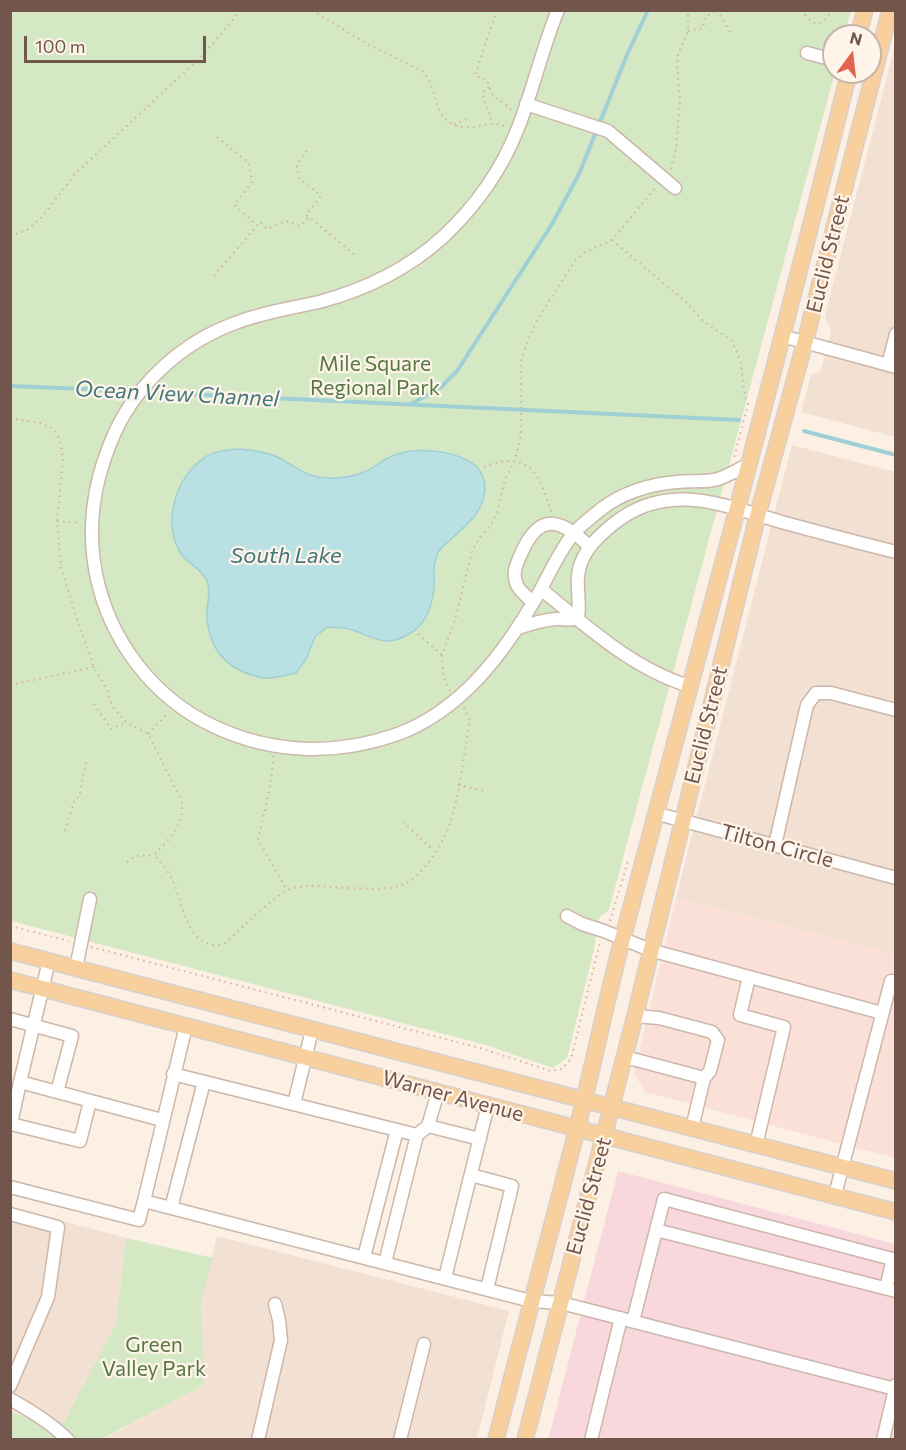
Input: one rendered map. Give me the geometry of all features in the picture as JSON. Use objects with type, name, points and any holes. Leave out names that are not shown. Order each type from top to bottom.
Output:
[{"type":"main road","name":"Euclid Street","points":[[525,1440],[625,1057],[758,514],[805,342],[890,10]]},
{"type":"main road","name":"Euclid Street","points":[[496,1440],[577,1129],[623,939],[658,814],[689,686],[803,260],[846,84]]},
{"type":"main road","name":"Warner Avenue","points":[[10,951],[896,1181]]},
{"type":"main road","name":"Warner Avenue","points":[[10,980],[896,1212]]},
{"type":"street","points":[[558,10],[517,131],[487,188],[441,239],[406,265],[341,296],[234,323],[207,337],[157,372],[132,401],[117,425],[94,493],[91,524],[92,552],[103,602],[116,632],[142,673],[175,704],[203,722],[232,735],[275,747],[319,750],[353,747],[400,733],[426,720],[457,698],[490,667],[518,628],[574,532],[603,508],[626,494],[649,486],[719,479],[748,465]]},
{"type":"street","points":[[807,53],[822,57]]},
{"type":"street","points":[[526,104],[608,131],[675,188]]},
{"type":"street","points":[[782,336],[892,366],[896,334]]},
{"type":"street","points":[[578,618],[579,566],[589,546],[620,519],[644,507],[672,500],[701,499],[737,507],[783,522],[896,552]]},
{"type":"street","points":[[533,603],[518,588],[514,569],[528,538],[536,529],[552,524],[574,532],[589,546]]},
{"type":"street","points":[[541,589],[615,649],[669,679],[689,686]]},
{"type":"street","points":[[518,628],[540,621],[578,618]]},
{"type":"street","points":[[775,845],[807,705],[816,693],[831,693],[896,710]]},
{"type":"street","name":"Tilton Circle","points":[[658,814],[896,878]]},
{"type":"street","points":[[76,968],[90,899]]},
{"type":"street","points":[[567,916],[650,950],[882,1013]]},
{"type":"street","points":[[48,961],[11,1124],[80,1141],[90,1101]]},
{"type":"street","points":[[749,977],[740,1015],[784,1027],[756,1145]]},
{"type":"street","points":[[835,1196],[891,981],[896,982]]},
{"type":"street","points":[[635,1016],[659,1018],[712,1032],[718,1040],[710,1071],[704,1078],[692,1128]]},
{"type":"street","points":[[10,1019],[72,1036],[57,1092]]},
{"type":"street","points":[[10,1187],[139,1220],[186,1026]]},
{"type":"street","points":[[294,1104],[312,1030]]},
{"type":"street","points":[[625,1057],[704,1078]]},
{"type":"street","points":[[173,1074],[417,1135]]},
{"type":"street","points":[[21,1082],[162,1120]]},
{"type":"street","points":[[171,1208],[204,1082]]},
{"type":"street","points":[[385,1263],[417,1135],[428,1126],[438,1092]]},
{"type":"street","points":[[445,1278],[488,1105]]},
{"type":"street","points":[[428,1126],[480,1139]]},
{"type":"street","points":[[364,1257],[397,1130]]},
{"type":"street","points":[[471,1175],[513,1186],[487,1289]]},
{"type":"street","points":[[591,1440],[664,1199],[894,1260],[891,1289],[656,1230]]},
{"type":"street","points":[[144,1201],[531,1300],[561,1303],[895,1387],[883,1440]]},
{"type":"street","points":[[10,1214],[58,1227],[48,1297],[10,1386]]},
{"type":"street","points":[[258,1440],[281,1340],[275,1304]]},
{"type":"street","points":[[400,1440],[424,1344]]},
{"type":"street","points":[[10,1399],[50,1424],[68,1440]]},
{"type":"path","points":[[10,236],[27,230],[42,217],[75,174],[204,54],[241,10]]},
{"type":"path","points":[[312,10],[369,45],[422,71],[428,76],[437,108],[453,124],[474,127],[490,123],[502,124],[517,131]]},
{"type":"path","points":[[492,10],[497,11],[475,75],[487,80],[496,100],[512,110],[512,116]]},
{"type":"path","points":[[154,855],[171,877],[191,928],[199,938],[214,945],[224,944],[287,891],[307,886],[384,888],[397,886],[418,875],[434,851],[451,820],[470,720],[450,691],[443,675],[442,655],[454,620],[472,551],[497,513],[505,479],[515,460],[520,435],[522,404],[521,362],[537,320],[574,262],[585,252],[612,240],[671,168],[676,148],[680,104],[677,63],[688,32],[688,10]]},
{"type":"path","points":[[801,10],[811,22],[818,24],[825,22],[832,10]]},
{"type":"path","points":[[688,32],[703,28],[705,16],[717,11],[730,32]]},
{"type":"path","points":[[489,87],[482,93],[491,118],[490,123]]},
{"type":"path","points":[[453,124],[468,119]]},
{"type":"path","points":[[218,137],[249,163],[252,182],[234,205],[257,225]]},
{"type":"path","points":[[307,151],[297,164],[298,177],[321,196],[306,215],[356,255]]},
{"type":"path","points":[[214,276],[260,222],[268,229],[277,223],[286,221],[300,226],[309,217]]},
{"type":"path","points":[[612,240],[687,303],[703,321],[732,341],[741,363],[748,404],[730,473]]},
{"type":"path","points":[[10,418],[40,423],[54,429],[60,440],[63,460],[57,520],[61,567],[78,626],[112,706],[126,722],[148,734],[182,802],[183,812],[180,823],[154,855],[135,856],[127,862]]},
{"type":"path","points":[[484,467],[496,462],[515,460],[524,464],[539,478],[552,524]]},
{"type":"path","points":[[57,520],[91,524]]},
{"type":"path","points":[[418,634],[442,655]]},
{"type":"path","points":[[10,685],[94,667]]},
{"type":"path","points":[[94,704],[111,729],[126,722]]},
{"type":"path","points":[[148,734],[175,704]]},
{"type":"path","points":[[275,747],[269,792],[258,840],[287,891]]},
{"type":"path","points":[[65,831],[75,798],[80,797],[86,762]]},
{"type":"path","points":[[458,785],[485,792]]},
{"type":"path","points":[[403,822],[434,851]]},
{"type":"path","points":[[10,926],[480,1048],[550,1071],[562,1069],[571,1059],[600,943],[604,931],[610,924],[628,860]]},
{"type":"shaded area","points":[[895,46],[895,437],[801,412],[811,375],[821,370],[831,332],[825,315]]},
{"type":"shaded area","points":[[792,445],[895,472],[895,954],[676,898]]},
{"type":"shaded area","points":[[676,898],[895,954],[895,1158],[645,1092],[634,1073]]},
{"type":"shaded area","points":[[618,1171],[895,1244],[895,1439],[548,1440]]},
{"type":"shaded area","points":[[10,1207],[126,1238],[116,1323],[64,1422],[11,1413]]},
{"type":"shaded area","points":[[217,1236],[509,1311],[477,1439],[102,1440],[204,1385],[201,1300]]},
{"type":"green space","name":"Mile Square Regional Park","points":[[10,11],[851,11],[847,24],[822,24],[822,84],[832,84],[609,910],[599,918],[594,949],[567,1058],[553,1068],[483,1044],[11,921]]},
{"type":"green space","name":"Green Valley Park","points":[[126,1238],[213,1258],[201,1300],[204,1385],[102,1439],[11,1439],[10,1413],[64,1422],[116,1323]]},
{"type":"water","name":"South Lake","points":[[240,449],[271,454],[308,474],[323,478],[357,475],[392,456],[412,451],[445,453],[475,465],[483,476],[484,497],[478,511],[468,523],[438,552],[434,566],[432,602],[420,626],[409,634],[392,641],[379,640],[349,629],[327,627],[315,637],[306,659],[296,673],[276,677],[264,678],[241,671],[224,658],[217,650],[209,629],[207,581],[182,555],[176,543],[172,518],[178,492],[192,469],[209,455]]},
{"type":"waterway","points":[[411,404],[440,388],[457,371],[552,224],[579,174],[627,55],[648,10]]},
{"type":"waterway","name":"Ocean View Channel","points":[[10,386],[136,391]]},
{"type":"waterway","name":"Ocean View Channel","points":[[144,392],[739,420]]},
{"type":"waterway","name":"Ocean View Channel","points":[[804,431],[896,455]]}]
